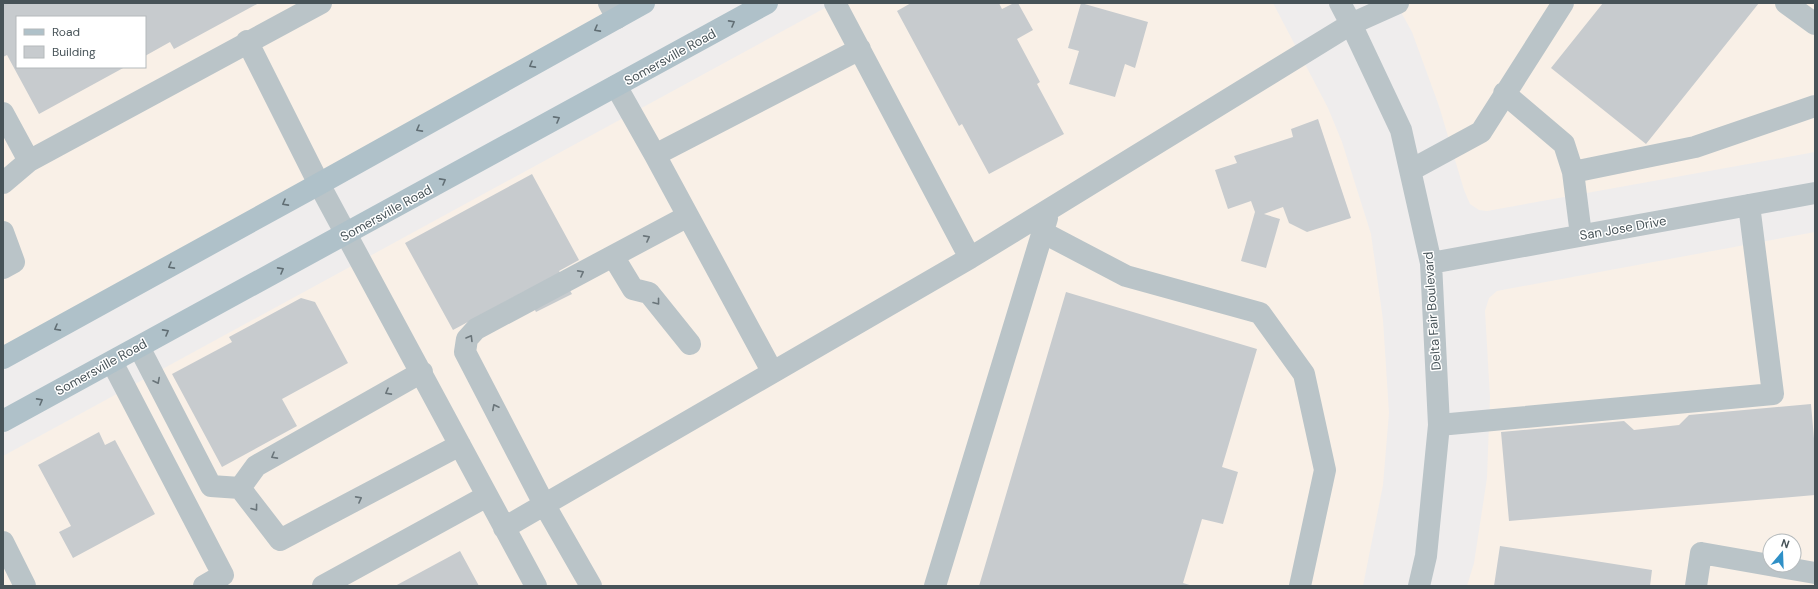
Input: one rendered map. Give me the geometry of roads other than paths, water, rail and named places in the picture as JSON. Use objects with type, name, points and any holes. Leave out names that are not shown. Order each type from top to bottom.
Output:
[{"type":"main road","points":[[3,358],[319,184],[613,10],[644,3]]},
{"type":"main road","name":"Somersville Road","points":[[3,421],[768,3]]},
{"type":"street","points":[[3,183],[29,161],[321,3]]},
{"type":"street","points":[[835,3],[970,258]]},
{"type":"street","name":"Delta Fair Boulevard","points":[[1340,3],[1401,130],[1431,263],[1439,425],[1426,556],[1419,586]]},
{"type":"street","points":[[504,528],[772,371],[970,258],[1351,24],[1398,3]]},
{"type":"street","points":[[1786,3],[1815,24]]},
{"type":"street","points":[[1411,170],[1481,132],[1555,6]]},
{"type":"street","points":[[248,42],[319,184],[422,372],[536,586]]},
{"type":"street","points":[[655,155],[860,49]]},
{"type":"street","points":[[616,86],[772,371]]},
{"type":"street","points":[[1504,93],[1564,144],[1573,172],[1581,235]]},
{"type":"street","points":[[1573,172],[1695,146],[1815,106]]},
{"type":"street","points":[[3,113],[29,161]]},
{"type":"street","name":"San Jose Drive","points":[[1431,263],[1815,193]]},
{"type":"street","points":[[1439,425],[1773,394],[1749,205]]},
{"type":"street","points":[[935,586],[1050,210]]},
{"type":"street","points":[[591,586],[544,504],[465,352],[467,339],[476,329],[688,216]]},
{"type":"street","points":[[3,232],[14,262],[3,268]]},
{"type":"street","points":[[1044,233],[1126,276],[1260,313],[1304,374],[1325,470],[1300,586]]},
{"type":"street","points":[[613,256],[633,289],[650,293],[690,344]]},
{"type":"street","points":[[138,347],[211,486],[240,488],[280,540],[460,445]]},
{"type":"street","points":[[112,362],[223,575],[204,586]]},
{"type":"street","points":[[240,488],[256,466],[422,372]]},
{"type":"street","points":[[322,586],[488,496]]},
{"type":"street","points":[[3,542],[25,586]]},
{"type":"street","points":[[1696,586],[1701,553],[1815,573]]}]
